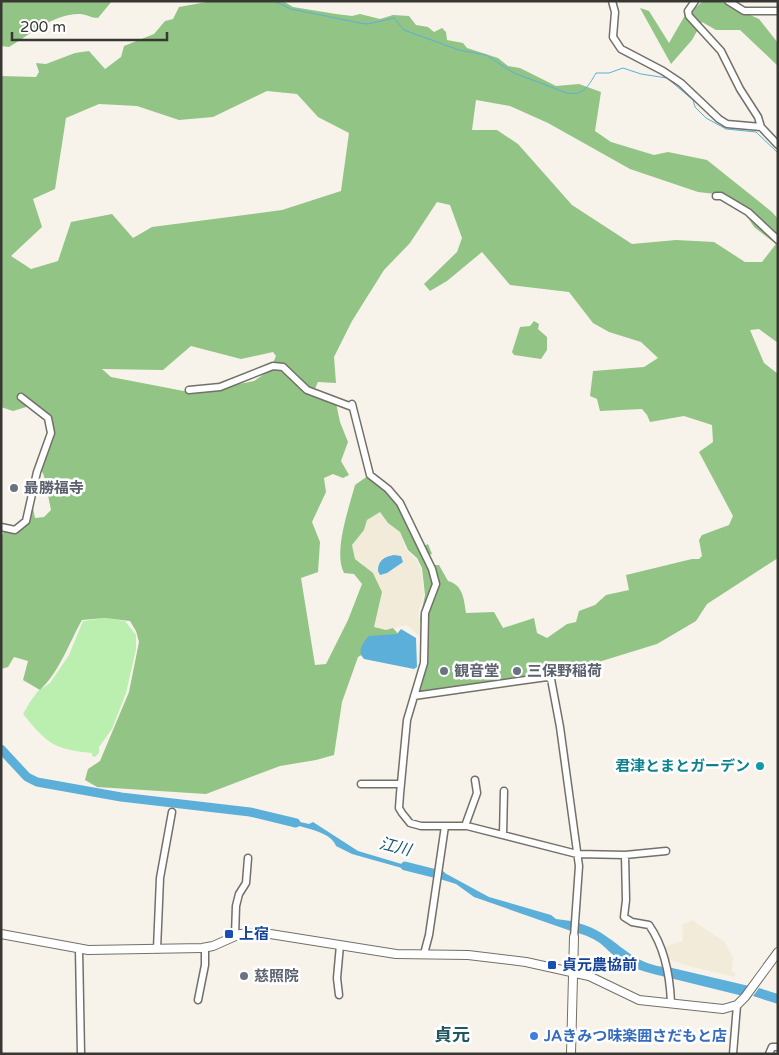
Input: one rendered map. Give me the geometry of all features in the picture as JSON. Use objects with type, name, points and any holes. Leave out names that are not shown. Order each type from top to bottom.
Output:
[{"type":"street","points":[[612,1],[615,12],[613,37],[620,49],[663,71],[681,83],[719,119],[727,124],[760,127]]},
{"type":"street","points":[[694,1],[689,7],[689,16],[721,51],[740,89],[758,117],[760,127],[778,144]]},
{"type":"street","points":[[728,1],[744,11],[778,11]]},
{"type":"street","points":[[716,196],[720,196],[748,212],[778,240]]},
{"type":"street","points":[[189,390],[220,387],[273,366],[282,367],[307,390],[352,406],[370,475],[388,489],[400,503],[435,577],[435,590],[424,622],[424,664],[407,720],[399,808],[410,824],[421,826],[465,826],[577,854],[624,855],[666,851]]},
{"type":"street","points":[[1,527],[15,530],[26,521],[37,472],[50,433],[48,418],[21,397]]},
{"type":"street","points":[[414,696],[546,677],[551,680],[560,727],[579,866],[574,915],[571,1054]]},
{"type":"street","points":[[465,826],[477,793],[475,780]]},
{"type":"street","points":[[361,784],[401,784]]},
{"type":"street","points":[[503,835],[504,791]]},
{"type":"street","points":[[157,949],[160,878],[172,812]]},
{"type":"street","points":[[424,954],[445,826]]},
{"type":"street","points":[[624,855],[624,917],[627,920],[649,925],[662,949],[671,1003]]},
{"type":"street","points":[[236,936],[236,906],[239,894],[246,883],[248,858]]},
{"type":"street","points":[[1,934],[79,949],[157,949],[205,948],[236,936],[264,933],[396,954],[478,956],[526,962],[589,976],[639,1000],[723,1009],[737,1004],[745,997],[778,952]]},
{"type":"street","points":[[339,995],[337,978],[340,944]]},
{"type":"street","points":[[198,1000],[205,965],[205,948]]},
{"type":"street","points":[[79,949],[81,1054]]},
{"type":"street","points":[[732,1054],[737,1004]]},
{"type":"street","points":[[769,1054],[772,1047],[778,1047]]},
{"type":"shaded area","points":[[380,512],[388,523],[400,532],[406,550],[416,559],[421,569],[424,594],[418,614],[422,634],[420,637],[407,625],[386,630],[374,628],[363,563],[355,559],[352,545],[364,530],[367,520]]},
{"type":"shaded area","points":[[692,920],[725,942],[733,959],[732,971],[736,973],[734,977],[685,965],[669,959],[664,947],[683,941],[682,925]]},
{"type":"green space","points":[[1,1],[112,1],[98,18],[80,14],[61,17],[9,47],[1,46]]},
{"type":"green space","points":[[212,1],[283,1],[293,7],[352,16],[360,14],[380,19],[393,15],[409,16],[416,25],[428,27],[434,32],[442,28],[446,32],[447,40],[463,43],[467,48],[498,58],[508,66],[520,68],[556,86],[579,84],[601,92],[595,131],[611,142],[654,155],[668,152],[707,160],[772,212],[778,219],[778,343],[759,329],[750,330],[764,363],[778,374],[778,558],[707,604],[696,621],[657,644],[592,664],[538,677],[517,676],[508,682],[423,693],[419,691],[417,682],[424,640],[420,619],[425,595],[422,568],[417,558],[408,550],[400,532],[388,523],[380,512],[367,520],[364,530],[352,545],[355,559],[373,573],[382,592],[374,627],[386,630],[393,628],[399,635],[358,657],[342,702],[334,755],[280,766],[206,794],[97,787],[85,780],[88,769],[100,761],[129,692],[139,642],[136,631],[130,621],[105,618],[82,620],[59,666],[40,690],[23,680],[28,661],[14,657],[8,667],[1,669],[1,537],[4,531],[20,530],[26,524],[33,508],[35,518],[44,517],[51,510],[44,476],[37,460],[47,452],[52,437],[50,425],[36,404],[13,411],[1,407],[1,76],[36,77],[39,72],[36,63],[46,64],[75,53],[89,51],[105,69],[121,57],[124,46],[154,34],[165,21],[173,19],[179,7]],"holes":[[[267,91],[297,94],[318,117],[349,133],[341,191],[282,210],[152,227],[133,238],[112,214],[71,222],[58,261],[31,269],[11,256],[42,227],[33,199],[55,189],[66,118],[99,104],[137,106],[179,120],[213,117]],[[476,100],[510,106],[548,123],[630,169],[698,192],[724,195],[743,210],[754,227],[776,244],[762,262],[745,262],[714,242],[676,240],[632,244],[572,205],[518,144],[497,130],[472,130]],[[437,202],[450,205],[462,238],[457,252],[424,284],[430,291],[447,281],[482,252],[510,285],[569,292],[593,323],[609,332],[641,342],[658,358],[644,367],[593,371],[590,396],[597,399],[600,411],[642,409],[650,422],[684,416],[712,425],[713,442],[699,452],[733,516],[729,525],[702,535],[699,540],[702,556],[699,559],[626,575],[629,590],[606,595],[595,605],[579,611],[576,622],[567,624],[547,638],[537,633],[534,618],[503,628],[494,612],[466,613],[460,589],[448,581],[439,565],[429,565],[425,556],[432,554],[428,544],[424,546],[394,491],[369,475],[355,485],[343,530],[340,554],[344,573],[354,574],[362,584],[348,620],[326,664],[315,665],[301,578],[318,572],[320,542],[312,522],[326,492],[324,478],[333,474],[343,478],[349,475],[341,461],[348,442],[340,422],[335,398],[314,391],[318,382],[336,383],[334,357],[352,321],[384,270],[410,243]],[[191,346],[241,359],[273,352],[276,356],[270,370],[254,381],[194,393],[111,377],[102,369],[163,370]]]},
{"type":"green space","points":[[703,1],[720,1],[759,19],[778,43],[778,66],[740,30],[716,30],[702,22],[692,40],[671,64],[640,8],[649,11],[669,43],[684,17]]},
{"type":"green space","points":[[534,321],[539,324],[538,329],[547,337],[547,350],[541,359],[514,355],[512,352],[520,327],[530,326]]},
{"type":"green space","points":[[106,618],[125,621],[136,635],[136,649],[126,693],[112,729],[99,747],[99,753],[95,757],[92,756],[92,753],[60,747],[52,743],[23,714],[38,691],[50,683],[69,655],[83,621]]},
{"type":"water","points":[[394,555],[401,556],[403,562],[387,573],[380,575],[378,567],[380,562]]},
{"type":"water","points":[[401,629],[416,638],[417,667],[414,669],[364,659],[361,648],[369,636],[397,634]]},
{"type":"water","points":[[287,819],[309,824],[313,822],[358,851],[415,868],[413,871],[352,854],[336,846],[333,841],[322,833],[289,823]]},
{"type":"water","points":[[441,871],[489,897],[551,915],[556,919],[571,921],[571,931],[474,897],[456,884],[440,879]]},
{"type":"water","points":[[578,923],[591,927],[640,960],[664,967],[666,977],[645,972],[624,963],[594,939],[578,933]]},
{"type":"water","points":[[668,967],[750,987],[743,996],[670,978]]},
{"type":"water","points":[[759,988],[778,994],[778,1004],[753,996]]},
{"type":"waterway","points":[[274,1],[291,9],[360,23],[368,24],[394,18],[404,30],[459,50],[486,55],[514,73],[567,93],[581,92],[596,73],[609,73],[623,68],[641,74],[667,78],[693,100],[695,107],[706,118],[726,129],[756,132],[778,153]]},
{"type":"waterway","name":"江川","points":[[1,749],[27,777],[37,782],[121,797],[250,812],[296,823]]},
{"type":"waterway","name":"江川","points":[[405,866],[441,875]]},
{"type":"place","name":"最勝福寺","points":[[14,488]]},
{"type":"place","name":"観音堂","points":[[444,671]]},
{"type":"place","name":"三保野稲荷","points":[[517,671]]},
{"type":"place","name":"君津とまとガーデン","points":[[760,766]]},
{"type":"place","name":"上宿","points":[[229,934]]},
{"type":"place","name":"貞元農協前","points":[[552,965]]},
{"type":"place","name":"慈照院","points":[[244,976]]},
{"type":"place","name":"JAきみつ味楽囲さだもと店","points":[[534,1036]]},
{"type":"district","name":"貞元","points":[[452,1035]]}]
